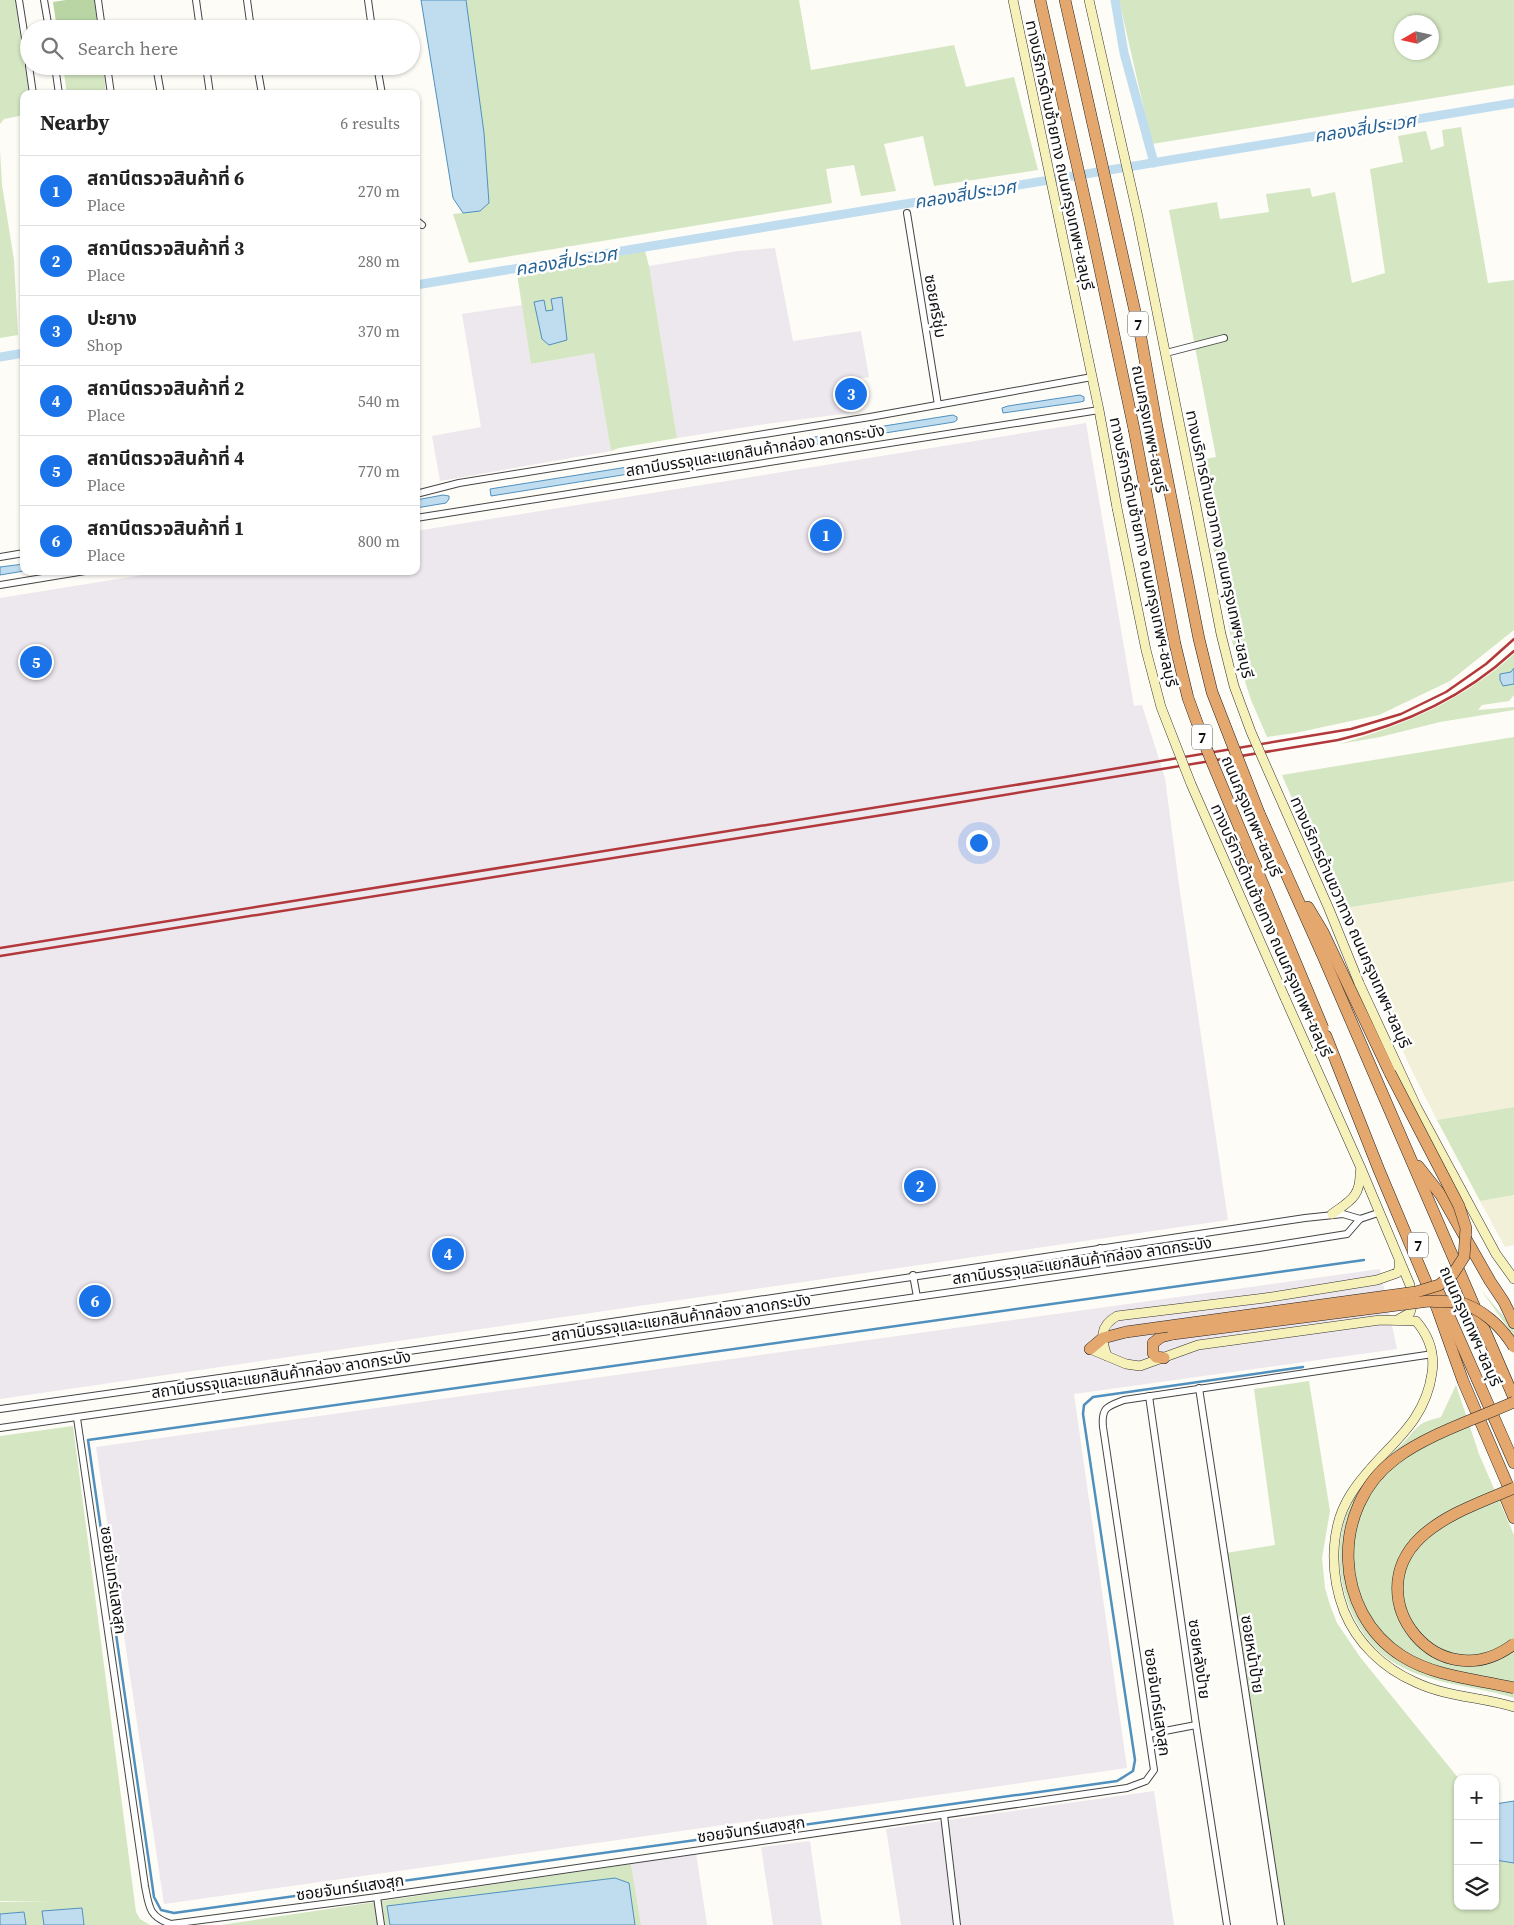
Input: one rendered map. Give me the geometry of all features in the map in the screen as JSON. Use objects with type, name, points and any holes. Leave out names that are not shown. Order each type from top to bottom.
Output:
[{"type":"highway","name":"ถนนกรุงเทพฯ-ชลบุรี","points":[[1040,0],[1134,429],[1174,644],[1188,698],[1207,750],[1324,1032],[1514,1463]]},
{"type":"highway","name":"ถนนกรุงเทพฯ-ชลบุรี","points":[[1065,0],[1141,338],[1199,639],[1212,692],[1259,813],[1337,988],[1514,1398]]},
{"type":"highway","points":[[1090,1349],[1103,1338],[1126,1332],[1416,1292],[1439,1285],[1453,1274],[1464,1257],[1466,1228],[1459,1206],[1408,1112],[1323,932],[1282,865]]},
{"type":"highway","points":[[1324,1032],[1437,1308],[1470,1401],[1514,1500]]},
{"type":"highway","points":[[1407,1152],[1441,1195],[1504,1302],[1514,1323]]},
{"type":"highway","points":[[1164,1358],[1156,1357],[1153,1353],[1153,1343],[1161,1337],[1172,1334],[1429,1301],[1458,1302],[1486,1315],[1505,1333],[1514,1347]]},
{"type":"highway","points":[[1504,1302],[1514,1312]]},
{"type":"highway","points":[[1470,1401],[1485,1450],[1514,1518]]},
{"type":"highway","points":[[1514,1402],[1423,1442],[1395,1459],[1376,1477],[1360,1499],[1351,1524],[1347,1550],[1352,1589],[1363,1615],[1374,1631],[1394,1651],[1434,1670],[1514,1688]]},
{"type":"highway","points":[[1514,1488],[1454,1515],[1425,1534],[1413,1546],[1406,1557],[1399,1577],[1398,1591],[1401,1611],[1414,1634],[1426,1646],[1439,1654],[1460,1660],[1482,1659],[1496,1655],[1514,1644]]},
{"type":"main road","name":"ทางบริการด้านซ้ายทาง ถนนกรุงเทพฯ-ชลบุรี","points":[[1012,0],[1099,410],[1146,650],[1161,707],[1191,784],[1360,1166],[1378,1213],[1410,1285],[1412,1306],[1410,1313],[1398,1319]]},
{"type":"main road","name":"ทางบริการด้านขวาทาง ถนนกรุงเทพฯ-ชลบุรี","points":[[1088,0],[1138,216],[1221,634],[1234,686],[1251,732],[1360,984],[1417,1108],[1496,1254],[1514,1279]]},
{"type":"main road","points":[[1332,1214],[1355,1196],[1360,1181],[1360,1166]]},
{"type":"main road","points":[[1107,1356],[1103,1345],[1103,1331],[1109,1320],[1117,1316],[1264,1298],[1391,1276],[1397,1273],[1399,1269],[1398,1256]]},
{"type":"main road","points":[[1090,1349],[1126,1364],[1140,1366],[1198,1345],[1380,1320],[1416,1321],[1424,1330],[1433,1354],[1431,1384],[1418,1416],[1408,1430],[1360,1481],[1344,1506],[1334,1547],[1335,1576],[1338,1591],[1348,1618],[1363,1643],[1395,1672],[1426,1687],[1514,1707]]},
{"type":"street","points":[[19,0],[22,20]]},
{"type":"street","points":[[44,0],[47,20]]},
{"type":"street","points":[[98,0],[101,20]]},
{"type":"street","points":[[196,0],[199,20]]},
{"type":"street","points":[[247,0],[250,20]]},
{"type":"street","points":[[368,0],[371,20]]},
{"type":"street","points":[[30,75],[32,90]]},
{"type":"street","points":[[56,75],[58,90]]},
{"type":"street","points":[[108,75],[110,90]]},
{"type":"street","points":[[158,75],[160,90]]},
{"type":"street","points":[[207,75],[209,90]]},
{"type":"street","points":[[259,75],[261,90]]},
{"type":"street","points":[[379,75],[381,90]]},
{"type":"street","name":"ซอยศรีชุ่ม","points":[[907,213],[938,404]]},
{"type":"street","points":[[1166,353],[1224,338]]},
{"type":"street","name":"สถานีบรรจุและแยกสินค้ากล่อง ลาดกระบัง","points":[[420,493],[458,483],[1092,377]]},
{"type":"street","name":"สถานีบรรจุและแยกสินค้ากล่อง ลาดกระบัง","points":[[420,517],[1099,410]]},
{"type":"street","points":[[0,557],[20,554]]},
{"type":"street","points":[[0,585],[61,575]]},
{"type":"street","points":[[1360,1219],[1378,1213]]},
{"type":"street","name":"สถานีบรรจุและแยกสินค้ากล่อง ลาดกระบัง","points":[[0,1410],[576,1327],[913,1275],[1332,1214],[1343,1214],[1360,1219],[1347,1234],[0,1428]]},
{"type":"street","points":[[1100,1248],[1104,1270]]},
{"type":"street","points":[[913,1275],[917,1297]]},
{"type":"street","name":"ซอยจันทร์แสงสุก","points":[[77,1418],[149,1908],[162,1921],[171,1924],[377,1897],[944,1815],[1127,1788],[1146,1782],[1154,1770],[1102,1421],[1107,1407],[1124,1400],[1433,1354]]},
{"type":"street","name":"ซอยหน้าป้าย","points":[[1199,1388],[1281,1925]]},
{"type":"street","name":"ซอยหลังป้าย","points":[[1149,1396],[1227,1925]]},
{"type":"street","points":[[1149,1734],[1196,1725]]},
{"type":"street","points":[[944,1815],[958,1925]]},
{"type":"street","points":[[377,1897],[381,1925]]},
{"type":"shaded area","points":[[775,248],[793,341],[861,331],[869,377],[845,381],[850,413],[677,438],[649,266],[738,251]]},
{"type":"shaded area","points":[[522,305],[531,364],[594,353],[611,451],[440,481],[432,436],[481,427],[462,314]]},
{"type":"shaded area","points":[[1086,423],[1134,706],[1142,705],[1165,778],[1228,1220],[0,1399],[0,598],[142,575],[420,575],[420,530]]},
{"type":"shaded area","points":[[1514,881],[1514,1107],[1437,1120],[1412,1071],[1339,909]]},
{"type":"shaded area","points":[[1514,1195],[1514,1245],[1505,1247],[1480,1201]]},
{"type":"shaded area","points":[[1380,1269],[1397,1349],[1074,1394],[1127,1768],[164,1904],[96,1447]]},
{"type":"shaded area","points":[[1154,1791],[1174,1925],[901,1925],[886,1829]]},
{"type":"shaded area","points":[[810,1841],[822,1925],[773,1925],[761,1847]]},
{"type":"shaded area","points":[[696,1853],[707,1925],[641,1925],[631,1864]]},
{"type":"green space","points":[[0,0],[15,0],[20,34],[20,75],[26,75],[28,90],[20,90],[20,116],[4,119],[0,124]]},
{"type":"green space","points":[[94,0],[97,20],[56,20],[53,2]]},
{"type":"green space","points":[[466,0],[799,0],[811,70],[954,45],[966,87],[1014,77],[1038,170],[934,186],[923,136],[884,144],[896,191],[861,196],[854,165],[826,169],[832,203],[469,263],[453,214],[479,211],[489,203],[484,133]]},
{"type":"green space","points":[[1119,0],[1514,0],[1514,85],[1152,144]]},
{"type":"green space","points":[[64,75],[104,75],[106,90],[66,90]]},
{"type":"green space","points":[[1461,127],[1488,283],[1514,280],[1514,630],[1450,681],[1379,715],[1267,737],[1251,700],[1231,638],[1196,461],[1216,457],[1169,210],[1217,202],[1220,219],[1269,212],[1266,194],[1310,188],[1312,197],[1335,192],[1352,283],[1385,273],[1370,169],[1403,162],[1398,136],[1426,131],[1431,150],[1444,146],[1442,130]]},
{"type":"green space","points":[[0,150],[2,185],[14,260],[18,335],[0,338]]},
{"type":"green space","points":[[645,251],[677,438],[611,451],[594,353],[531,364],[517,274]]},
{"type":"green space","points":[[1514,654],[1514,695],[1509,701],[1482,705],[1478,710],[1514,707],[1514,710],[1440,722],[1380,737],[1340,744],[1388,728],[1432,709],[1474,685]]},
{"type":"green space","points":[[1514,737],[1514,881],[1339,909],[1282,775]]},
{"type":"green space","points":[[1514,1107],[1514,1195],[1480,1201],[1437,1120]]},
{"type":"green space","points":[[1481,1290],[1514,1329],[1514,1336]]},
{"type":"green space","points":[[1309,1381],[1330,1511],[1322,1558],[1325,1588],[1330,1605],[1337,1623],[1360,1657],[1456,1775],[1454,1775],[1454,1910],[1499,1910],[1499,1861],[1514,1863],[1514,1925],[1282,1925],[1226,1553],[1275,1545],[1254,1389]]},
{"type":"green space","points":[[1456,1385],[1479,1454],[1514,1535],[1514,1698],[1428,1678],[1396,1664],[1382,1654],[1368,1639],[1356,1621],[1347,1602],[1342,1581],[1339,1559],[1341,1538],[1345,1517],[1358,1491],[1417,1427],[1425,1422],[1441,1417]]},
{"type":"green space","points":[[73,1426],[136,1912],[140,1919],[150,1925],[84,1925],[82,1908],[42,1911],[44,1925],[26,1925],[23,1912],[0,1914],[0,1902],[53,1902],[0,1901],[0,1436]]},
{"type":"green space","points":[[631,1864],[641,1925],[635,1925],[629,1883],[615,1878],[388,1906],[390,1925],[221,1925]]},
{"type":"water","points":[[421,0],[466,0],[484,133],[489,203],[480,211],[463,213],[453,198]]},
{"type":"water","points":[[562,297],[567,340],[549,345],[542,339],[534,302],[544,300],[546,311],[553,310],[551,299]]},
{"type":"water","points":[[1080,395],[1084,397],[1084,401],[1003,413],[1002,408],[1008,406]]},
{"type":"water","points":[[953,415],[957,417],[957,420],[954,422],[491,496],[490,489]]},
{"type":"water","points":[[443,495],[449,496],[446,503],[420,507],[420,499]]},
{"type":"water","points":[[20,564],[20,572],[0,575],[0,567]]},
{"type":"water","points":[[1514,668],[1514,684],[1503,686],[1500,674],[1511,672]]},
{"type":"water","points":[[1514,1801],[1514,1863],[1499,1861],[1499,1803]]},
{"type":"water","points":[[615,1878],[629,1883],[635,1925],[390,1925],[387,1906]]},
{"type":"water","points":[[82,1908],[84,1925],[44,1925],[42,1911]]},
{"type":"water","points":[[24,1912],[26,1925],[0,1925],[0,1914]]},
{"type":"waterway","points":[[1115,0],[1124,53],[1154,163]]},
{"type":"waterway","name":"คลองสี่ประเวศ","points":[[420,284],[1514,103]]},
{"type":"waterway","name":"คลองสี่ประเวศ","points":[[0,357],[20,354]]},
{"type":"waterway","points":[[1303,1367],[1093,1397],[1084,1405],[1083,1414],[1135,1760],[1133,1771],[1117,1781],[174,1913],[161,1910],[154,1897],[88,1440],[1364,1260]]},
{"type":"railway","points":[[0,948],[1065,777],[1351,729],[1401,714],[1446,692],[1486,664],[1514,639]]},
{"type":"railway","points":[[0,956],[1338,740],[1386,726],[1432,707],[1475,682],[1514,651]]},
{"type":"place","name":"ปะยาง","points":[[851,394]]},
{"type":"place","name":"สถานีตรวจสินค้าที่ 6","points":[[826,535]]},
{"type":"place","name":"สถานีตรวจสินค้าที่ 4","points":[[36,662]]},
{"type":"place","name":"สถานีตรวจสินค้าที่ 3","points":[[920,1186]]},
{"type":"place","name":"สถานีตรวจสินค้าที่ 2","points":[[448,1254]]},
{"type":"place","name":"สถานีตรวจสินค้าที่ 1","points":[[95,1301]]}]
